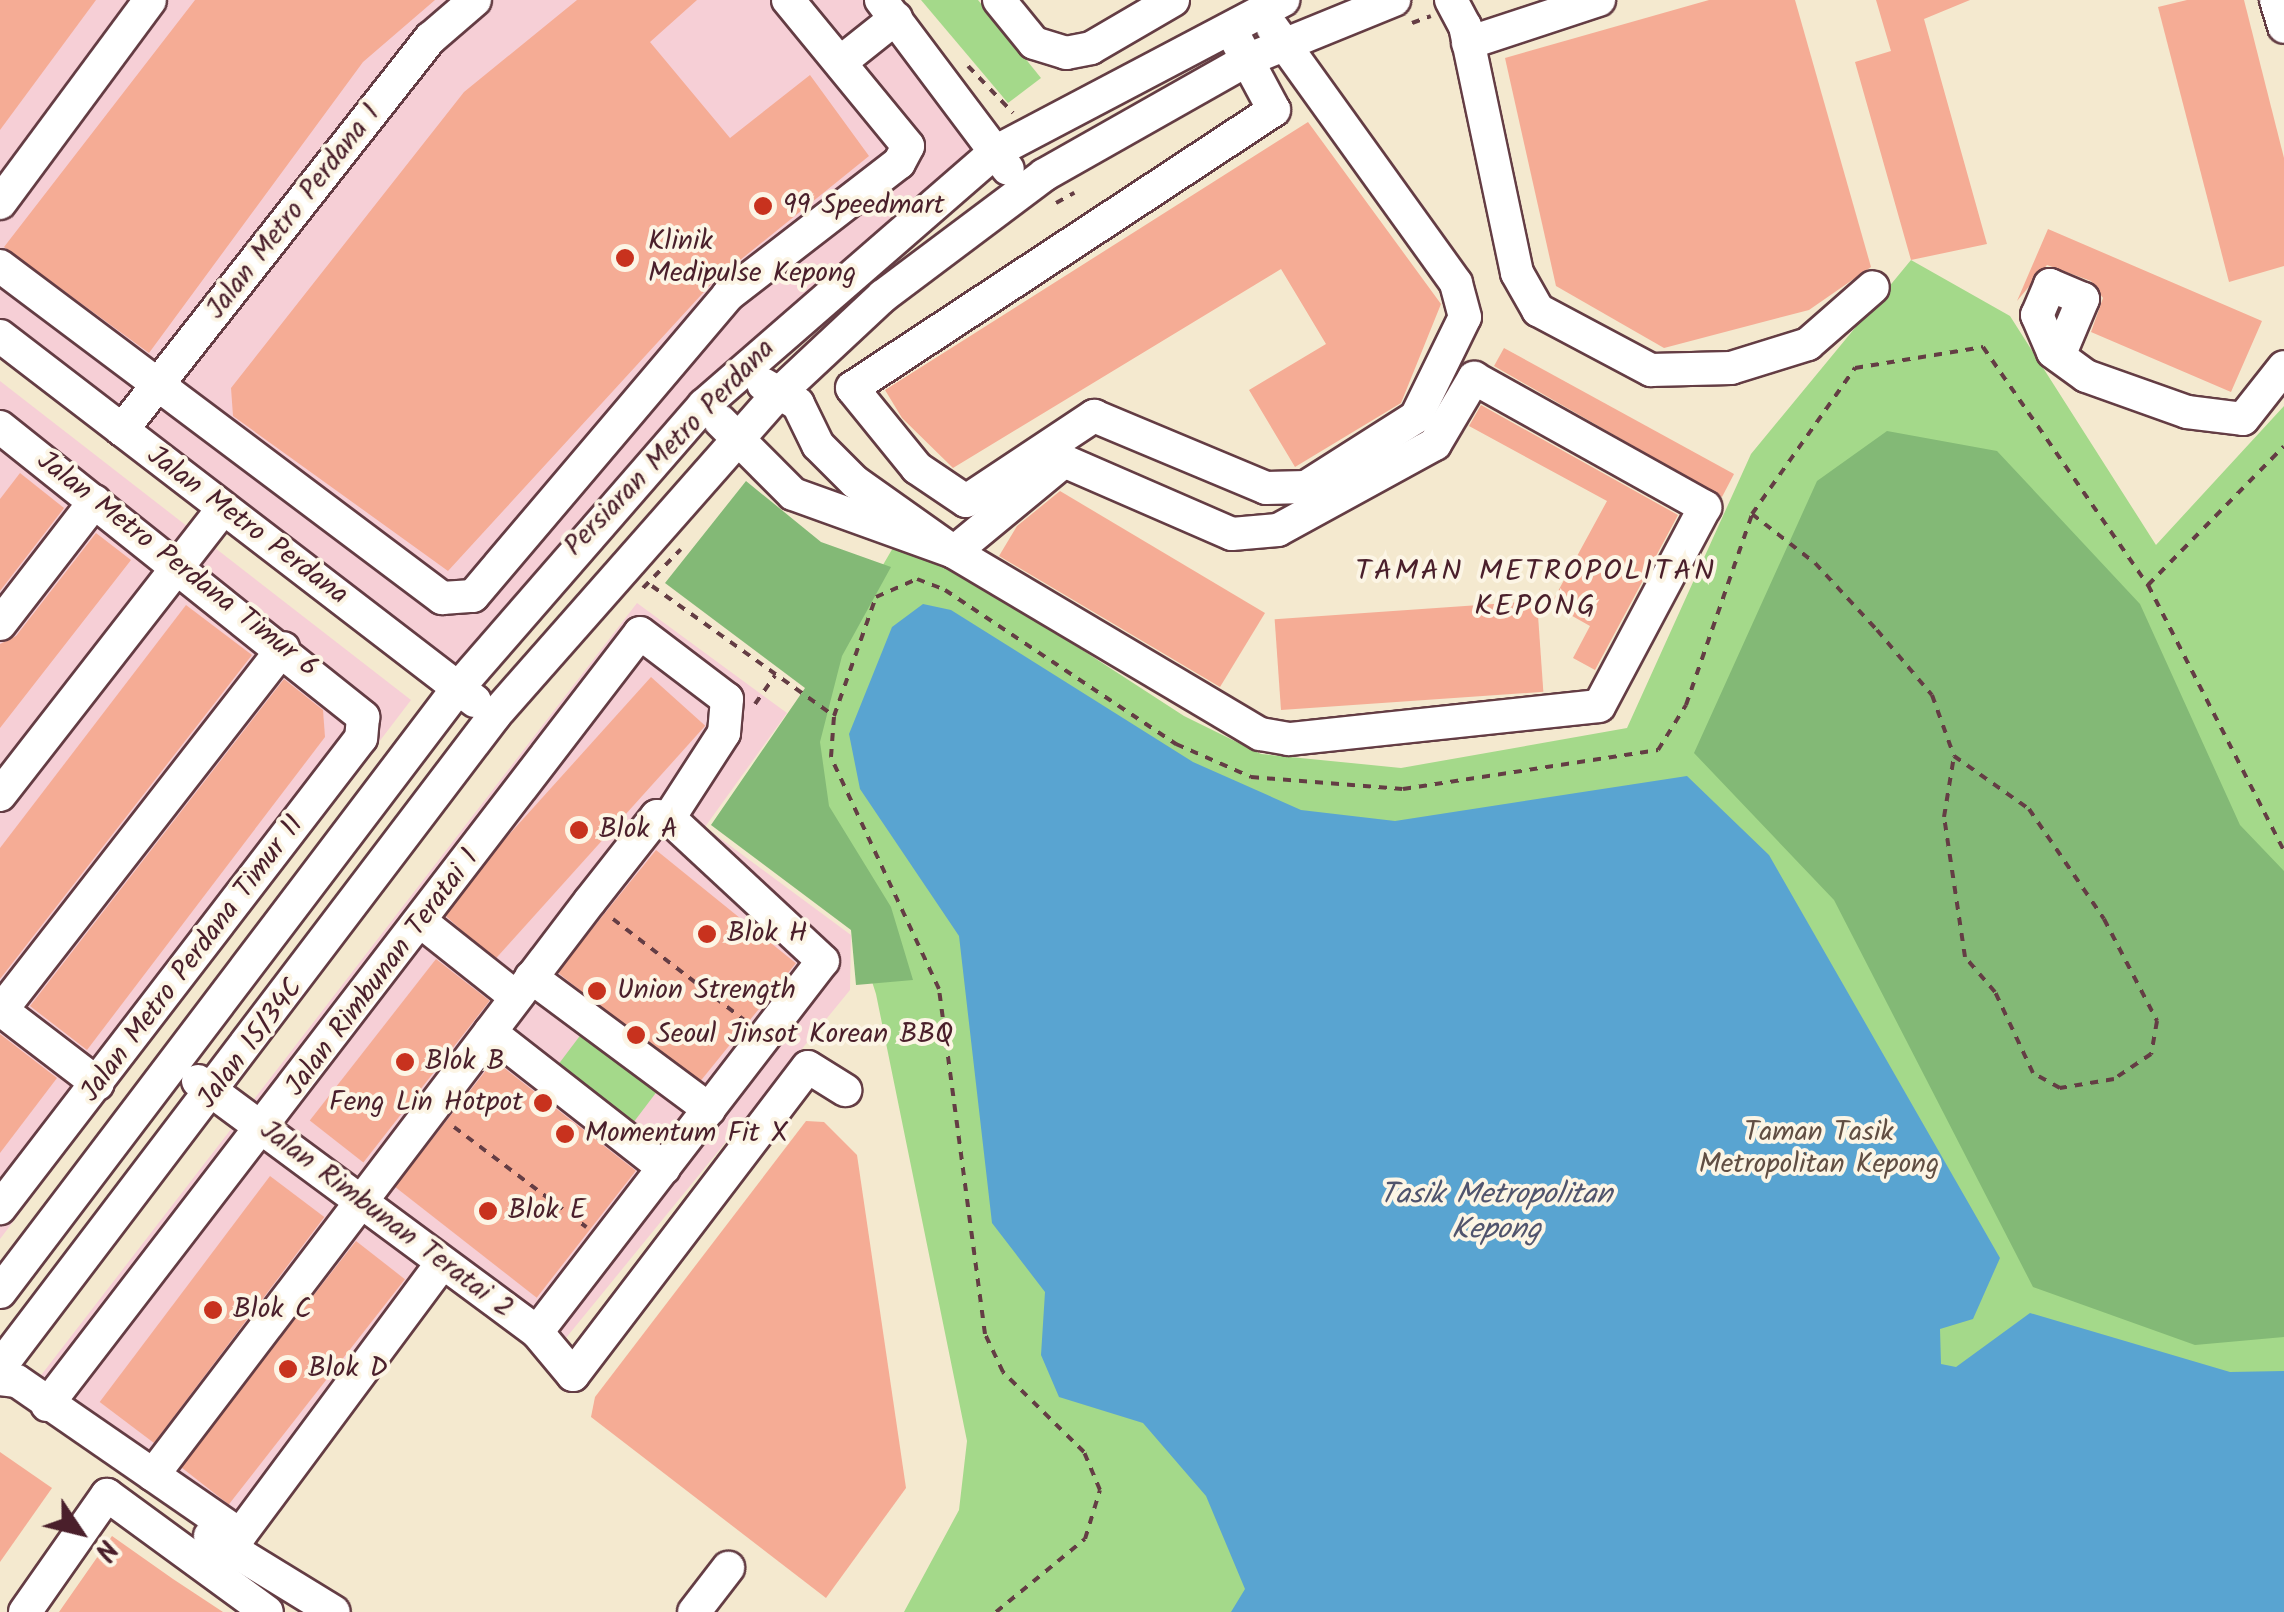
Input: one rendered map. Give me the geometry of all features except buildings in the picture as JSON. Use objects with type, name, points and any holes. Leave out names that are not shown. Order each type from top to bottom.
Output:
[{"type":"street","points":[[0,203],[150,0]]},
{"type":"street","name":"Jalan Metro Perdana 1","points":[[122,430],[431,38],[474,0]]},
{"type":"street","points":[[0,266],[156,387],[442,598],[473,596],[728,295],[899,163],[904,130],[788,0]]},
{"type":"street","points":[[999,0],[1034,43],[1091,48],[1172,0]]},
{"type":"street","name":"Persiaran Metro Perdana","points":[[495,715],[734,436],[821,352],[1023,189],[1248,60],[1394,0]]},
{"type":"street","points":[[1599,0],[1465,17],[1517,273],[1538,310],[1651,370],[1731,368],[1808,344],[1873,287]]},
{"type":"street","points":[[2276,0],[2284,27]]},
{"type":"street","points":[[821,352],[917,468],[966,501],[1094,416],[1266,488],[1306,487],[1416,417],[1465,317],[1456,283],[1283,44],[1272,4]]},
{"type":"street","name":"Persiaran Metro Perdana","points":[[458,688],[704,405],[996,152],[1228,24],[1272,4]]},
{"type":"street","points":[[842,61],[889,9],[1023,189]]},
{"type":"street","points":[[852,388],[1274,110],[1228,24]]},
{"type":"street","name":"Jalan Metro Perdana","points":[[0,336],[495,715]]},
{"type":"street","points":[[2059,356],[2086,376],[2219,421],[2243,419],[2264,402],[2284,367]]},
{"type":"street","points":[[746,366],[774,397],[798,404],[818,445],[855,482],[954,552],[1230,721],[1290,738],[1599,706],[1704,507],[1474,378],[1435,444],[1278,530],[1232,534],[1064,462],[954,552]]},
{"type":"street","points":[[704,405],[793,494],[831,514],[954,552]]},
{"type":"street","name":"Jalan Metro Perdana Timur 6","points":[[5,442],[94,501],[354,704]]},
{"type":"street","points":[[0,624],[94,501]]},
{"type":"street","points":[[0,795],[224,509]]},
{"type":"street","name":"Jalan Rimbunan Teratai 1","points":[[47,1405],[265,1132],[640,632],[727,699],[724,733],[669,818]]},
{"type":"street","points":[[98,1084],[0,1010],[283,648]]},
{"type":"street","name":"Jalan 15/34C","points":[[0,1292],[177,1065],[458,688]]},
{"type":"street","name":"Jalan Metro Perdana Timur 11","points":[[0,1208],[361,738],[354,704]]},
{"type":"street","name":"Jalan 15/34C","points":[[0,1367],[214,1094],[495,715]]},
{"type":"street","points":[[152,1475],[590,901],[657,816],[669,818]]},
{"type":"street","name":"Jalan Rimbunan Teratai 2","points":[[177,1065],[538,1332],[823,961],[669,818]]},
{"type":"street","points":[[420,921],[709,1109]]},
{"type":"street","points":[[490,1032],[664,1168]]},
{"type":"street","points":[[538,1332],[573,1375],[808,1067],[845,1090]]},
{"type":"street","points":[[0,1381],[47,1405],[240,1535],[442,1263]]},
{"type":"street","points":[[0,1381],[179,1518],[334,1612]]},
{"type":"street","points":[[26,1612],[107,1495],[267,1612]]},
{"type":"street","points":[[694,1612],[728,1568]]},
{"type":"path","points":[[996,1612],[1085,1538],[1100,1490],[1084,1452],[1002,1372],[984,1334],[939,989],[831,757],[834,716],[876,597],[917,579],[1176,744],[1287,786],[1403,789],[1640,757],[1674,734],[1752,514],[1855,368],[1983,347],[2148,585],[2284,851]]},
{"type":"path","points":[[2148,585],[2284,446]]},
{"type":"path","points":[[1752,514],[1815,562],[1932,696],[1954,756],[1944,817],[1965,957],[1995,992],[2033,1073],[2060,1088],[2114,1078],[2150,1054],[2157,1021],[2104,920],[2029,809],[1954,756]]},
{"type":"path","points":[[652,586],[834,716]]},
{"type":"path","points":[[590,901],[765,1036]]},
{"type":"path","points":[[430,1109],[607,1242]]},
{"type":"shaded area","points":[[0,0],[864,0],[979,150],[710,378],[454,672],[0,326]]},
{"type":"shaded area","points":[[0,381],[411,700],[0,1239]]},
{"type":"shaded area","points":[[637,603],[787,713],[705,827],[851,935],[850,990],[548,1360],[446,1287],[246,1547],[25,1396]]},
{"type":"green space","points":[[921,0],[978,0],[1041,78],[1008,103]]},
{"type":"green space","name":"Taman Tasik Metropolitan Kepong","points":[[1911,260],[2010,316],[2156,545],[2284,406],[2284,1612],[904,1612],[959,1510],[967,1441],[876,994],[799,756],[816,680],[894,546],[948,563],[1184,716],[1261,754],[1401,768],[1627,728],[1751,454]]},
{"type":"green space","points":[[1887,431],[1997,451],[2140,604],[2240,825],[2284,871],[2284,1337],[2195,1345],[2033,1287],[1834,900],[1694,753],[1817,481]]},
{"type":"green space","points":[[746,481],[821,542],[891,567],[842,656],[820,742],[829,806],[891,907],[913,980],[856,985],[851,930],[711,825],[805,688],[665,583]]},
{"type":"green space","points":[[582,1033],[658,1090],[634,1122],[558,1065]]},
{"type":"water","name":"Tasik Metropolitan Kepong","points":[[923,604],[951,610],[1193,762],[1301,810],[1395,821],[1687,776],[1769,855],[2000,1258],[1973,1319],[1940,1329],[1941,1364],[1956,1367],[2030,1313],[2230,1372],[2284,1371],[2284,1612],[1231,1612],[1245,1589],[1206,1496],[1143,1423],[1059,1397],[1041,1355],[1045,1292],[992,1223],[959,936],[860,789],[849,734],[892,627]]},
{"type":"place","name":"99 Speedmart","points":[[763,206]]},
{"type":"place","name":"Klinik Medipulse Kepong","points":[[625,258]]},
{"type":"place","name":"Blok A","points":[[579,830]]},
{"type":"place","name":"Blok H","points":[[707,934]]},
{"type":"place","name":"Union Strength","points":[[597,991]]},
{"type":"place","name":"Seoul Jinsot Korean BBQ","points":[[636,1035]]},
{"type":"place","name":"Blok B","points":[[405,1062]]},
{"type":"place","name":"Feng Lin Hotpot","points":[[543,1103]]},
{"type":"place","name":"Momentum Fit X","points":[[565,1134]]},
{"type":"place","name":"Blok E","points":[[488,1211]]},
{"type":"place","name":"Blok C","points":[[213,1310]]},
{"type":"place","name":"Blok D","points":[[288,1369]]},
{"type":"district","name":"TAMAN METROPOLITAN KEPONG","points":[[1536,589]]}]
